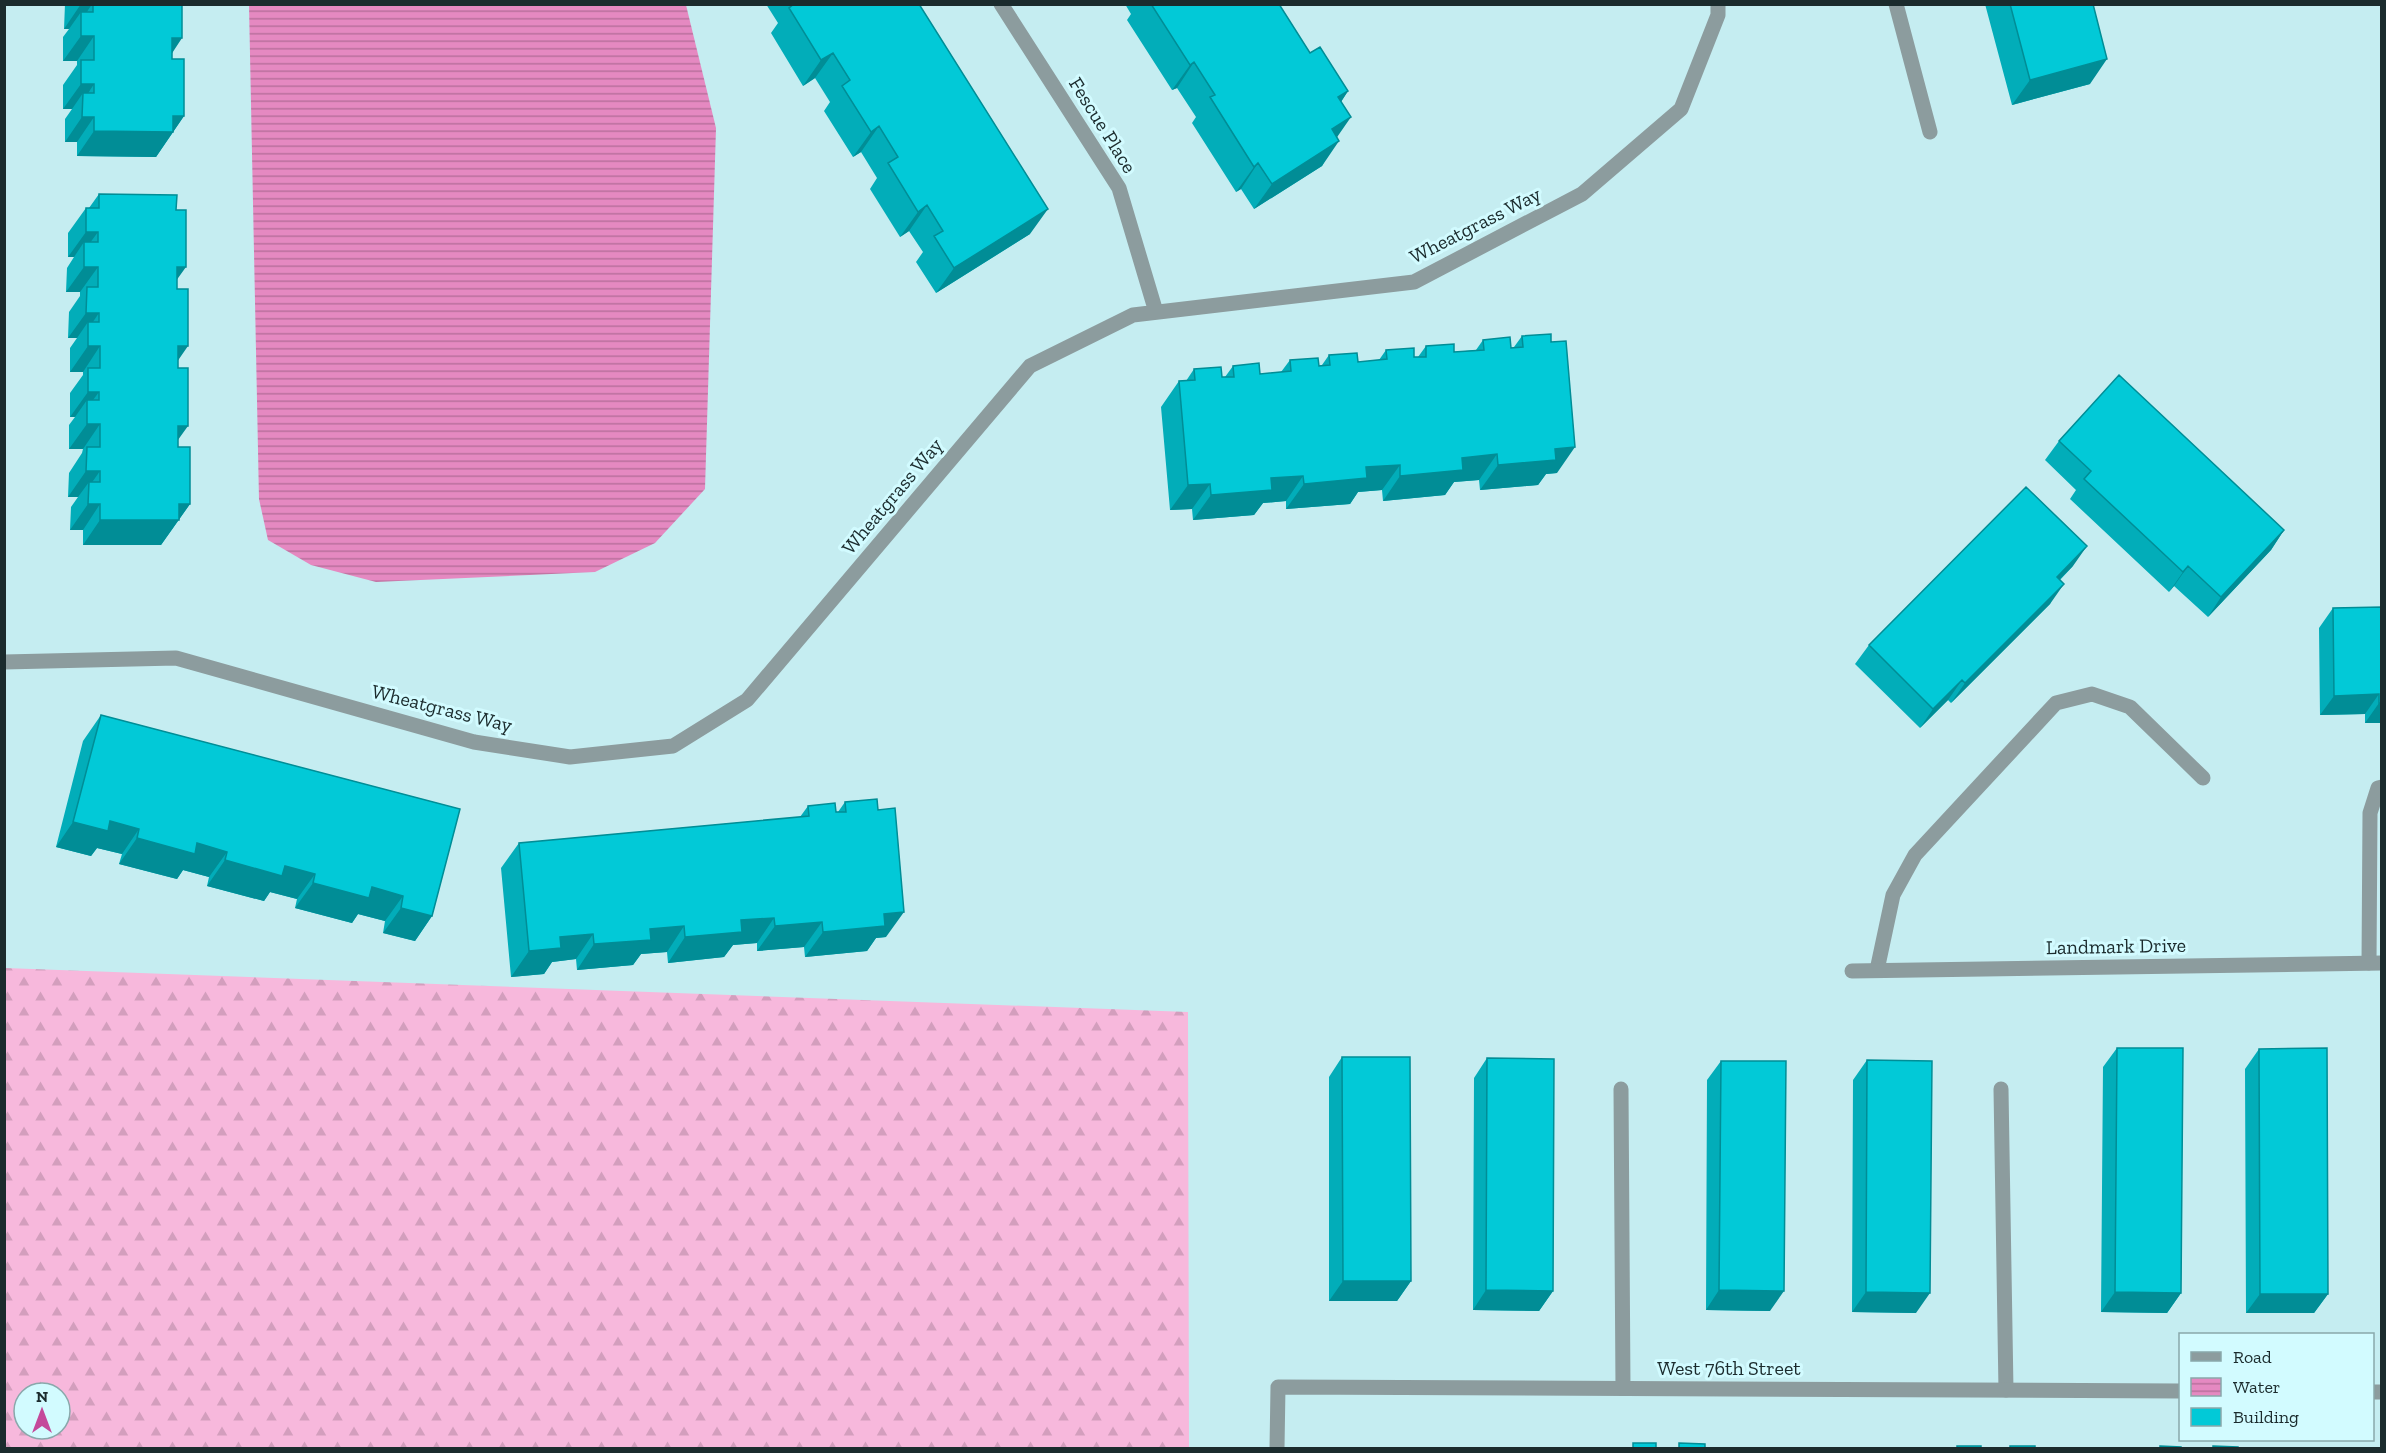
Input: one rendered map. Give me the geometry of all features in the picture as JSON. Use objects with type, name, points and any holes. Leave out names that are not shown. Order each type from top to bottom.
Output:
[{"type":"street","name":"Fescue Place","points":[[1001,4],[1119,188],[1156,312]]},
{"type":"street","name":"Wheatgrass Way","points":[[4,662],[176,658],[474,742],[570,757],[673,746],[747,700],[1030,366],[1133,315],[1414,282],[1582,194],[1681,109],[1718,15],[1718,4]]},
{"type":"street","points":[[1896,4],[1930,132]]},
{"type":"street","points":[[1877,970],[1893,895],[1915,855],[2056,703],[2092,694],[2130,707],[2203,778]]},
{"type":"street","points":[[2375,963],[2370,813],[2378,788],[2382,787]]},
{"type":"street","name":"Landmark Drive","points":[[1852,971],[2375,963]]},
{"type":"street","points":[[1621,1089],[1623,1388]]},
{"type":"street","points":[[2001,1089],[2006,1390]]},
{"type":"street","name":"West 76th Street","points":[[1277,1449],[1278,1387],[2179,1391]]},
{"type":"green space","points":[[5,968],[1188,1012],[1189,1448],[5,1448]]},
{"type":"water","points":[[249,5],[686,5],[716,128],[705,489],[655,543],[595,572],[376,582],[311,565],[268,540],[259,499]]},
{"type":"building","points":[[93,4],[182,4],[182,38],[172,38],[172,59],[184,59],[184,116],[173,116],[173,132],[94,131],[94,117],[82,117],[83,93],[94,93],[94,84],[81,84],[81,60],[94,60],[94,36],[81,36],[81,12],[93,12]]},
{"type":"building","points":[[794,4],[919,4],[1048,209],[954,268],[934,236],[943,231],[927,205],[918,212],[888,163],[898,157],[879,126],[871,132],[842,86],[850,80],[833,53],[821,60],[789,8]]},
{"type":"building","points":[[1151,4],[1279,4],[1310,53],[1320,47],[1348,91],[1338,97],[1351,117],[1332,129],[1339,141],[1272,184],[1258,163],[1254,167],[1210,97],[1215,95],[1194,62],[1190,65]]},
{"type":"building","points":[[2010,4],[2093,4],[2107,59],[2030,80]]},
{"type":"building","points":[[99,194],[177,195],[176,210],[186,210],[186,267],[177,267],[177,289],[188,289],[188,346],[178,346],[178,368],[188,368],[188,426],[178,426],[178,447],[190,447],[190,504],[179,504],[179,520],[100,520],[100,504],[88,504],[89,482],[100,482],[100,471],[86,471],[87,447],[100,447],[100,424],[87,424],[87,400],[99,400],[99,392],[88,392],[88,368],[100,368],[100,346],[88,346],[88,322],[99,322],[99,313],[86,313],[87,287],[98,287],[98,267],[84,267],[84,242],[98,242],[98,232],[86,232],[86,208],[99,208]]},
{"type":"building","points":[[1551,334],[1551,342],[1566,341],[1575,447],[1555,449],[1556,460],[1498,465],[1497,454],[1462,458],[1463,470],[1400,476],[1400,465],[1366,467],[1367,478],[1304,484],[1303,476],[1271,478],[1272,490],[1211,495],[1210,484],[1188,485],[1179,381],[1195,380],[1194,369],[1221,367],[1222,377],[1234,377],[1233,366],[1259,363],[1260,374],[1291,371],[1290,360],[1318,358],[1319,366],[1330,365],[1329,355],[1357,353],[1358,362],[1387,359],[1386,350],[1414,348],[1414,357],[1426,357],[1426,346],[1454,344],[1454,352],[1484,350],[1483,340],[1510,337],[1511,348],[1523,347],[1522,336]]},
{"type":"building","points":[[2119,375],[2284,530],[2221,597],[2188,566],[2183,572],[2084,479],[2091,471],[2059,441]]},
{"type":"building","points":[[2026,487],[2087,546],[2057,577],[2064,584],[1965,683],[1962,680],[1933,709],[1869,645]]},
{"type":"building","points":[[2382,607],[2382,703],[2379,703],[2379,694],[2334,696],[2333,608]]},
{"type":"building","points":[[101,715],[460,809],[432,916],[401,908],[403,896],[372,887],[369,898],[313,883],[315,874],[285,866],[282,876],[225,860],[227,852],[197,843],[195,854],[137,838],[139,829],[110,821],[108,831],[73,822]]},
{"type":"building","points":[[877,799],[878,810],[895,808],[904,912],[884,914],[885,926],[823,932],[822,922],[775,926],[774,918],[741,920],[742,932],[685,937],[684,926],[650,929],[651,940],[594,944],[593,934],[560,937],[561,948],[529,951],[519,843],[809,816],[808,806],[835,803],[836,812],[846,812],[845,802]]},
{"type":"building","points":[[2117,1048],[2183,1048],[2181,1293],[2115,1292]]},
{"type":"building","points":[[2327,1048],[2328,1294],[2260,1294],[2259,1049]]},
{"type":"building","points":[[1342,1057],[1410,1057],[1411,1281],[1343,1281]]},
{"type":"building","points":[[1487,1058],[1554,1059],[1553,1291],[1486,1290]]},
{"type":"building","points":[[1867,1060],[1932,1061],[1930,1293],[1866,1292]]},
{"type":"building","points":[[1721,1061],[1786,1061],[1784,1291],[1719,1290]]},
{"type":"building","points":[[1633,1443],[1656,1443],[1656,1449],[1633,1449]]},
{"type":"building","points":[[1679,1443],[1705,1444],[1705,1449],[1679,1449]]},
{"type":"building","points":[[1957,1446],[1981,1446],[1981,1449],[1957,1449]]},
{"type":"building","points":[[2010,1446],[2035,1446],[2035,1449],[2010,1449]]},
{"type":"building","points":[[2160,1446],[2181,1447],[2181,1449],[2160,1449]]},
{"type":"building","points":[[2213,1446],[2238,1447],[2238,1449],[2213,1449]]}]
